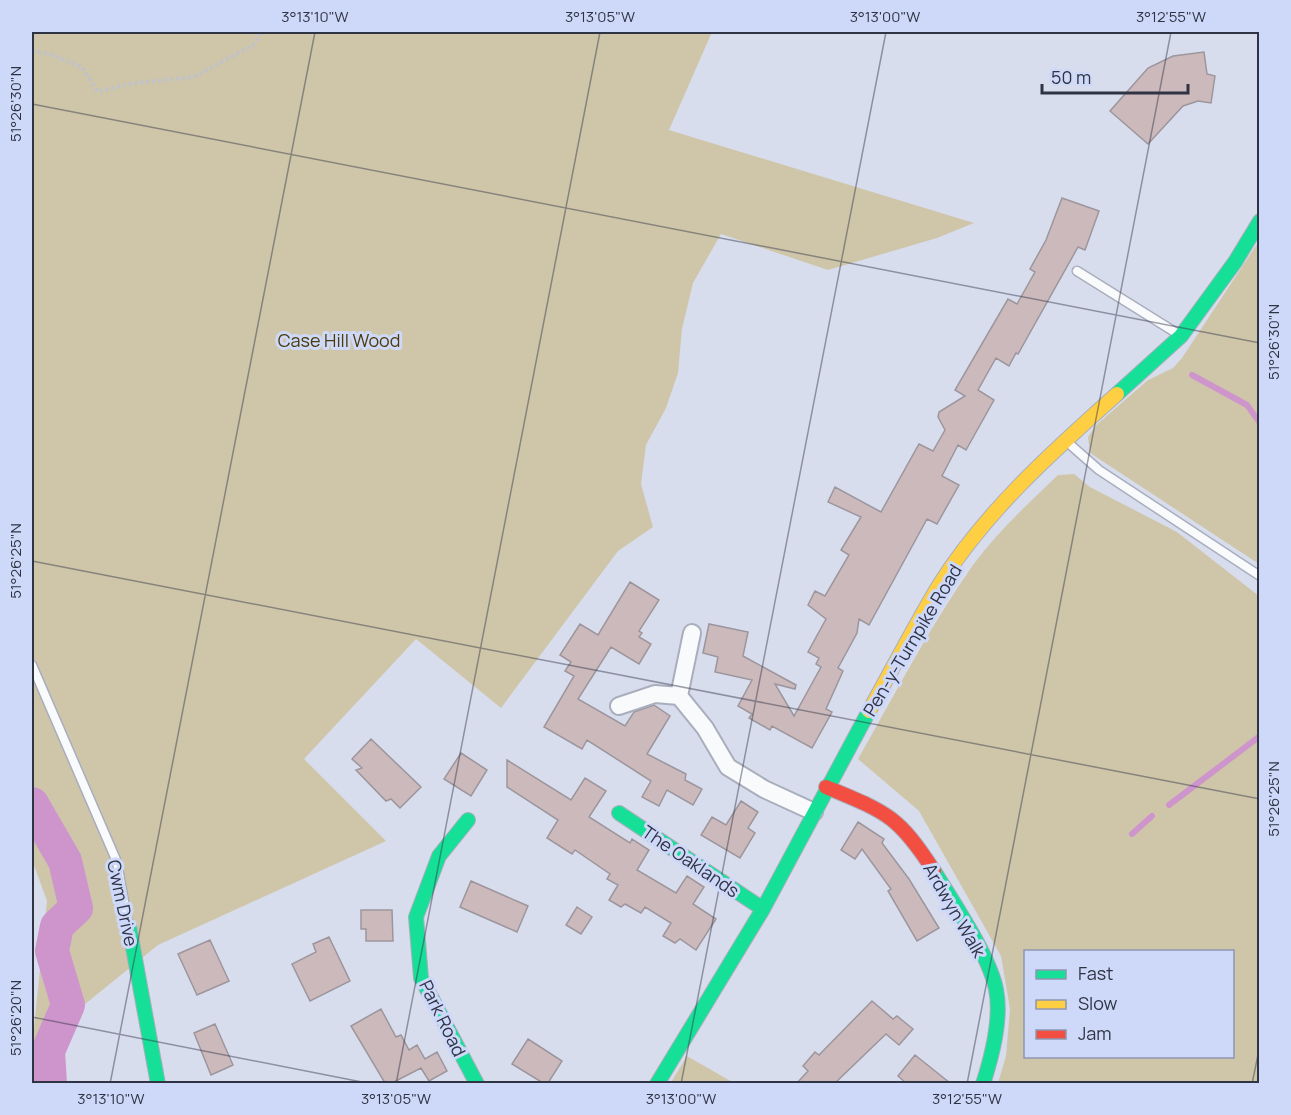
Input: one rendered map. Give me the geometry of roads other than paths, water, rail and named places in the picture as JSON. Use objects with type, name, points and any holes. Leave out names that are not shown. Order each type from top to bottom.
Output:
[{"type":"street","name":"Pen-y-Turnpike Road","points":[[657,1083],[763,909],[826,787],[939,586],[991,516],[1065,440],[1181,336],[1235,262],[1260,221]]},
{"type":"street","points":[[679,696],[692,633]]},
{"type":"street","points":[[619,706],[655,694],[679,696],[705,728],[728,767],[764,789],[814,812]]},
{"type":"street","name":"Ardwyn Walk","points":[[826,787],[888,815],[907,830],[972,937],[993,977],[997,998],[991,1047],[983,1083]]},
{"type":"street","name":"The Oaklands","points":[[619,813],[763,909]]},
{"type":"street","name":"Park Road","points":[[468,820],[439,856],[416,918],[421,978],[477,1083]]},
{"type":"street","name":"Cwm Drive","points":[[129,926],[158,1083]]},
{"type":"lane","points":[[1077,271],[1181,336]]},
{"type":"lane","points":[[1065,440],[1099,470],[1260,576]]},
{"type":"lane","name":"Cwm Drive","points":[[32,665],[117,862],[129,926]]},
{"type":"waterway","points":[[1192,375],[1247,405],[1260,423]]},
{"type":"waterway","points":[[1169,805],[1260,736]]},
{"type":"waterway","points":[[32,804],[65,861],[76,908],[57,926],[52,951],[68,1005],[48,1051],[50,1084]]},
{"type":"waterway","points":[[1132,834],[1152,816]]},
{"type":"park label","name":"Case Hill Wood","points":[[339,340]]}]
